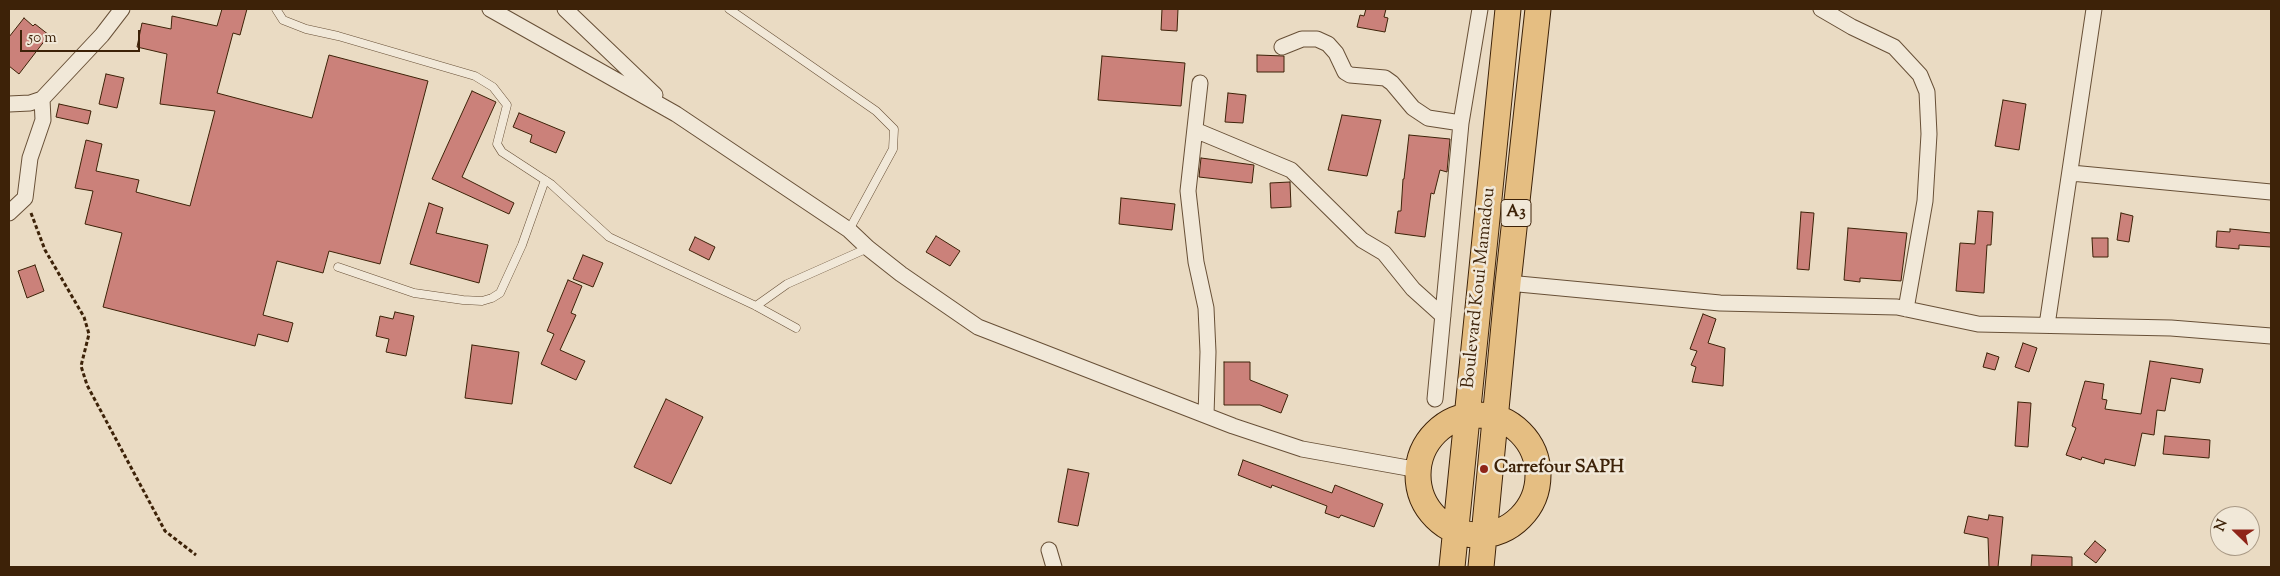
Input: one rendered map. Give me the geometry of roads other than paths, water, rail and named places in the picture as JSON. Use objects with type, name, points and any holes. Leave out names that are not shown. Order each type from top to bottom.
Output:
[{"type":"main road","name":"Boulevard Koui Mamadou","points":[[1452,567],[1508,9]]},
{"type":"main road","name":"Boulevard Koui Mamadou","points":[[1481,567],[1508,282],[1538,9]]},
{"type":"main road","points":[[1482,415],[1496,418],[1514,427],[1528,442],[1536,461],[1538,481],[1532,501],[1520,518],[1504,530],[1484,535],[1469,535],[1456,531],[1439,521],[1427,507],[1420,489],[1418,470],[1423,451],[1434,435],[1449,423],[1467,416],[1482,415]]},
{"type":"street","points":[[9,104],[30,103],[42,99],[102,35],[122,9]]},
{"type":"street","points":[[490,9],[676,114],[849,230],[900,274],[978,327],[1206,416],[1302,449],[1418,470]]},
{"type":"street","points":[[565,9],[676,114]]},
{"type":"street","points":[[1435,399],[1461,123],[1480,9]]},
{"type":"street","points":[[1821,9],[1852,27],[1894,47],[1920,75],[1927,92],[1929,134],[1925,201],[1906,309]]},
{"type":"street","points":[[2047,325],[2094,9]]},
{"type":"street","points":[[1282,47],[1302,40],[1318,39],[1328,44],[1336,53],[1345,72],[1350,75],[1385,78],[1392,83],[1413,108],[1428,118],[1461,123]]},
{"type":"street","points":[[1200,83],[1188,191],[1196,262],[1206,308],[1208,352],[1206,416]]},
{"type":"street","points":[[9,213],[25,198],[30,158],[43,120],[42,99]]},
{"type":"street","points":[[1195,130],[1291,170],[1362,240],[1384,253],[1413,288],[1443,316]]},
{"type":"street","points":[[2071,173],[2271,192]]},
{"type":"street","points":[[1508,282],[1720,303],[1897,307],[1978,324],[2171,328],[2271,336]]},
{"type":"street","points":[[1048,550],[1054,567]]},
{"type":"lane","points":[[276,9],[283,20],[306,29],[338,36],[475,76],[493,87],[507,105],[497,144],[502,152],[545,180],[608,237],[756,306],[796,328]]},
{"type":"lane","points":[[729,9],[876,111],[894,129],[893,148],[849,230]]},
{"type":"lane","points":[[338,267],[414,293],[463,300],[482,301],[492,298],[500,293],[522,245],[545,180]]},
{"type":"lane","points":[[756,306],[787,284],[868,248]]},
{"type":"place","name":"Carrefour SAPH","points":[[1484,469]]}]
